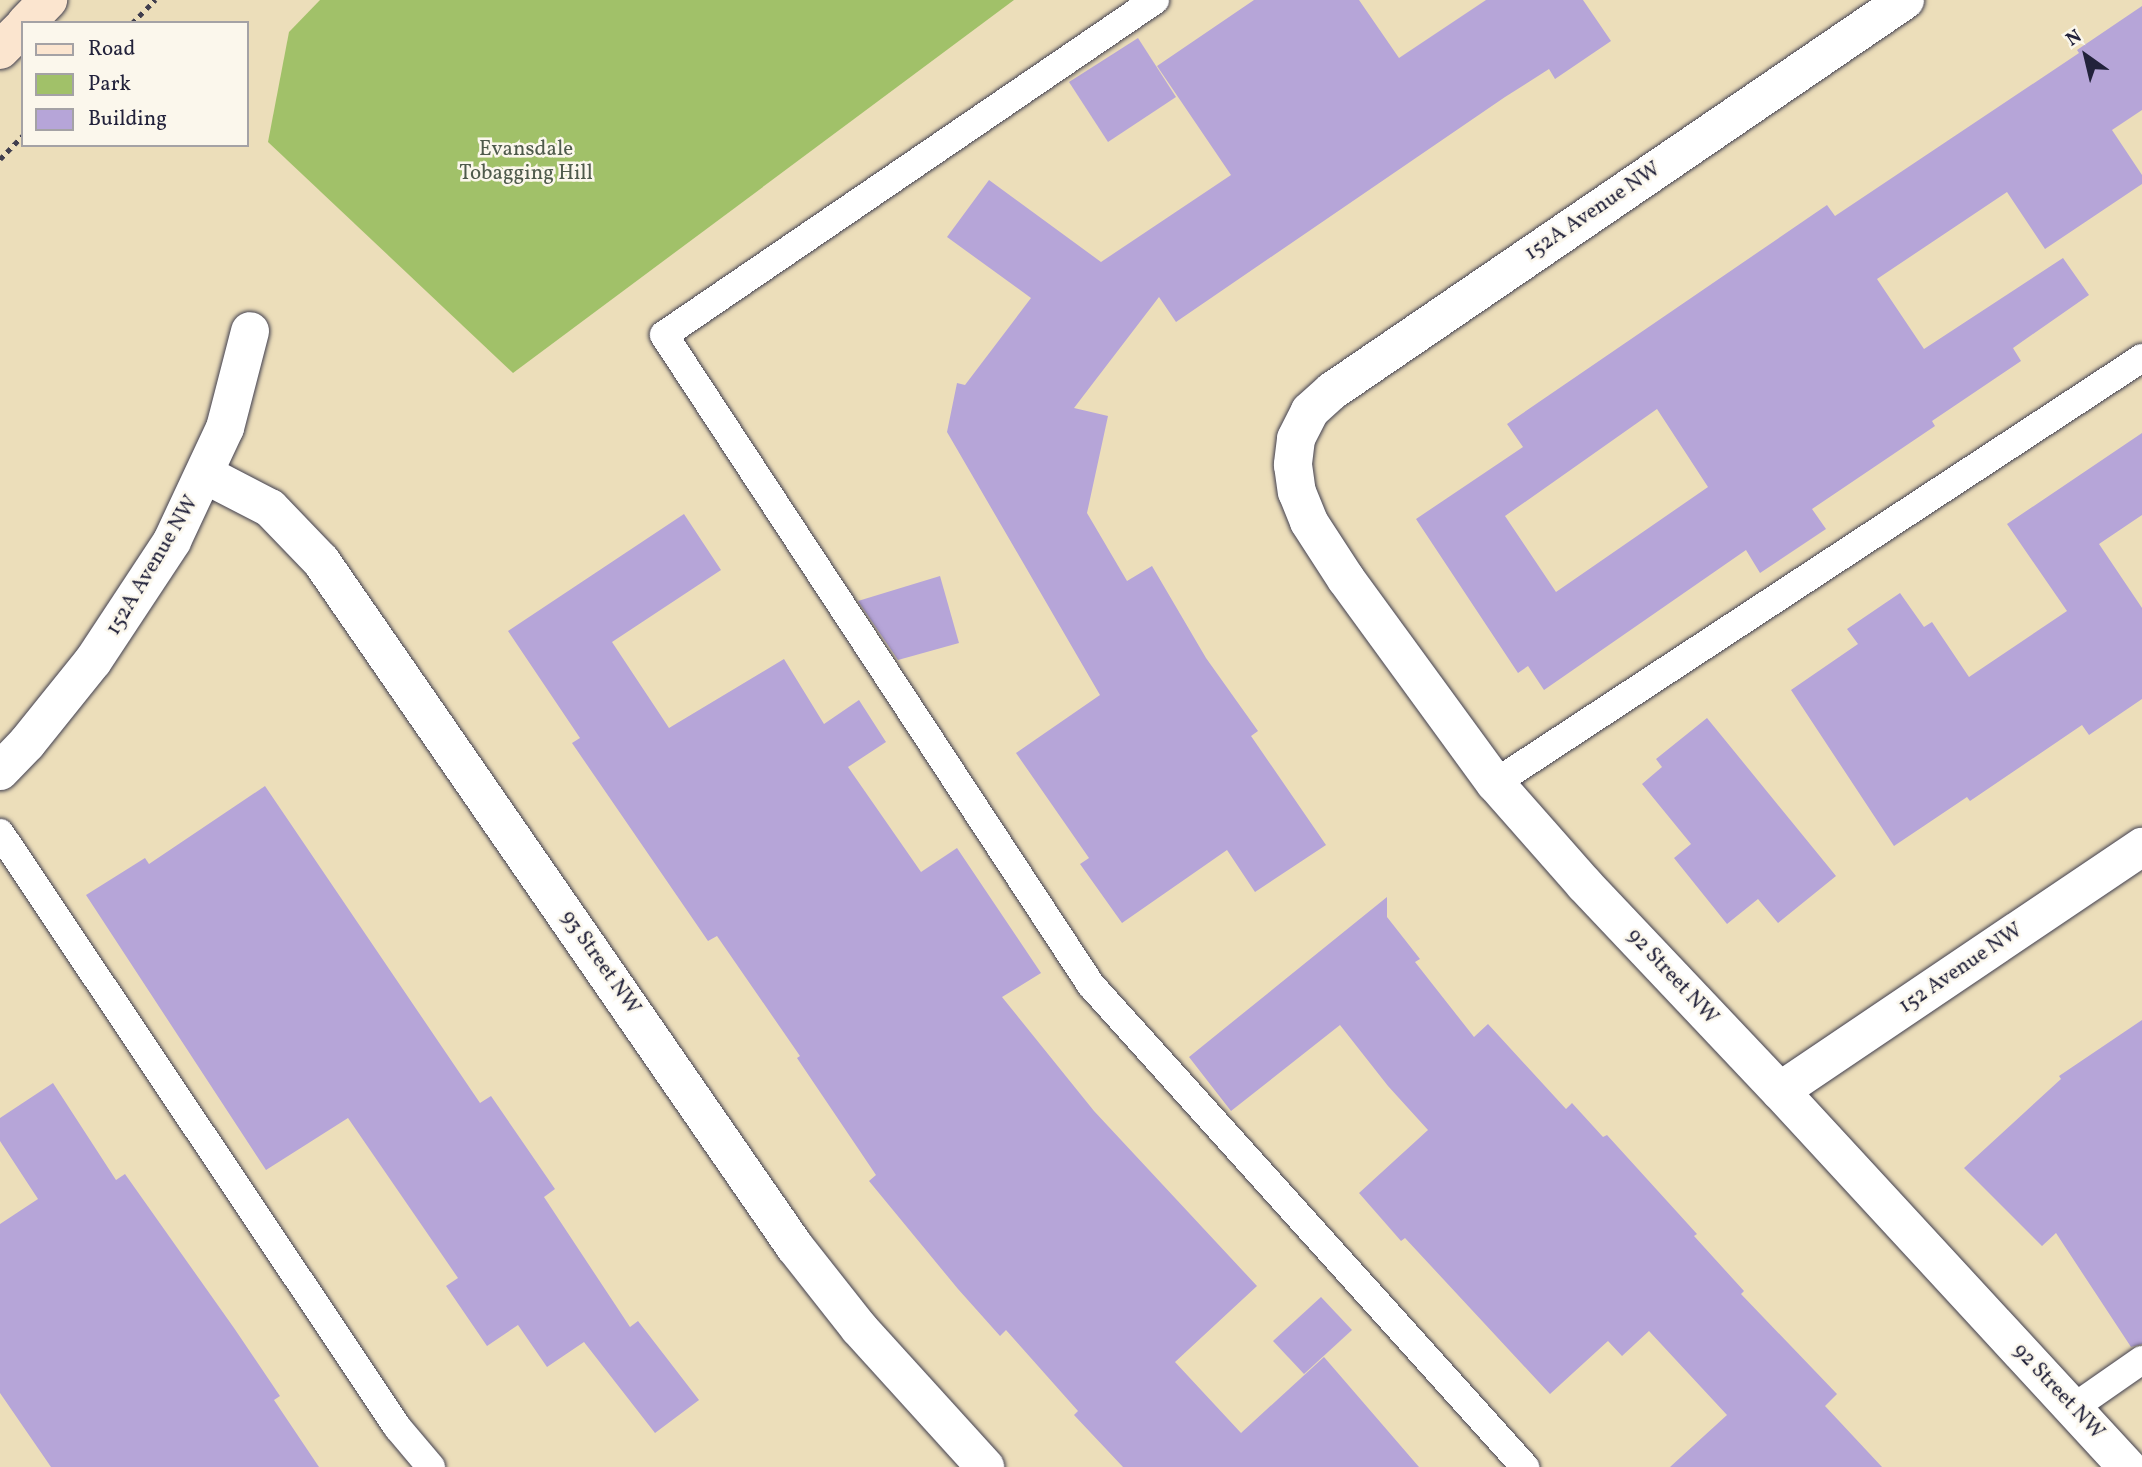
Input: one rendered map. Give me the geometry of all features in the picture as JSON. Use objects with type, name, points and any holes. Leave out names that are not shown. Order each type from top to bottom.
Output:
[{"type":"main road","points":[[29,21],[48,0]]},
{"type":"main road","points":[[0,50],[21,29]]},
{"type":"street","name":"152A Avenue NW","points":[[1296,439],[1310,411],[1361,369],[1905,0]]},
{"type":"street","name":"152A Avenue NW","points":[[0,771],[62,701],[120,625],[172,541],[206,475],[225,428],[250,331]]},
{"type":"street","name":"92 Street NW","points":[[1296,439],[1293,465],[1297,492],[1309,522],[1346,579],[1495,782],[1584,884],[1780,1091],[2127,1467]]},
{"type":"street","name":"93 Street NW","points":[[206,475],[270,508],[321,561],[795,1247],[859,1328],[985,1467]]},
{"type":"street","name":"152 Avenue NW","points":[[1780,1091],[2142,847]]},
{"type":"lane","points":[[1154,0],[664,335],[1091,985],[1525,1467]]},
{"type":"lane","points":[[1495,782],[2142,358]]},
{"type":"lane","points":[[0,833],[398,1429],[431,1467]]},
{"type":"lane","points":[[2073,1408],[2142,1360]]},
{"type":"path","points":[[134,21],[155,0]]},
{"type":"path","points":[[0,159],[21,137]]},
{"type":"green space","name":"Evansdale Tobagging Hill","points":[[320,0],[1014,0],[513,373],[268,142],[289,32]]},
{"type":"building","points":[[1254,0],[1359,0],[1399,58],[1486,0],[1583,0],[1611,41],[1555,79],[1549,69],[1505,97],[1176,322],[1159,297],[1074,408],[1108,416],[1087,513],[1127,581],[1152,566],[1206,658],[1258,731],[1251,736],[1326,845],[1255,892],[1227,850],[1122,923],[1080,864],[1089,858],[1016,753],[1100,695],[947,432],[957,383],[965,385],[1031,298],[947,237],[989,180],[1101,262],[1231,175],[1157,66]]},
{"type":"building","points":[[2142,6],[2142,110],[2112,130],[2142,175],[2142,184],[2045,249],[2007,192],[1877,279],[1924,349],[2063,258],[2089,295],[2013,348],[2021,361],[1932,421],[1935,426],[1812,509],[1826,529],[1760,573],[1746,550],[1544,690],[1528,666],[1518,673],[1416,519],[1523,447],[1507,424],[1827,205],[1835,216],[2079,53],[2077,50]],"holes":[[[1657,409],[1708,487],[1556,592],[1505,516]]]},
{"type":"building","points":[[1138,38],[1176,97],[1108,142],[1069,82]]},
{"type":"building","points":[[2142,433],[2142,515],[2099,544],[2142,608],[2142,699],[2089,735],[2082,725],[1970,801],[1967,797],[1894,846],[1791,690],[1858,644],[1847,629],[1900,593],[1924,627],[1932,622],[1969,677],[2067,611],[2007,524]]},
{"type":"building","points":[[684,514],[721,570],[612,642],[669,728],[784,659],[824,724],[859,700],[886,742],[848,767],[921,872],[957,848],[1041,973],[1002,997],[1094,1111],[1257,1286],[1175,1362],[1241,1433],[1324,1357],[1419,1467],[1123,1467],[1074,1415],[1078,1411],[1006,1330],[1000,1336],[958,1289],[869,1181],[876,1175],[797,1058],[800,1056],[717,936],[708,941],[572,743],[580,738],[508,631]]},
{"type":"building","points":[[940,576],[959,643],[898,660],[858,601]]},
{"type":"building","points":[[1707,718],[1836,876],[1778,923],[1758,899],[1727,924],[1674,858],[1691,844],[1642,784],[1662,767],[1656,759]]},
{"type":"building","points":[[265,786],[480,1103],[491,1096],[555,1189],[544,1197],[630,1327],[638,1321],[699,1400],[655,1433],[584,1342],[547,1367],[518,1325],[487,1346],[446,1286],[458,1278],[348,1118],[266,1170],[86,895],[145,858],[149,864]]},
{"type":"building","points":[[1387,897],[1387,917],[1420,959],[1415,962],[1474,1037],[1488,1024],[1566,1109],[1572,1103],[1603,1137],[1607,1135],[1697,1234],[1694,1236],[1744,1291],[1741,1294],[1837,1394],[1825,1406],[1882,1467],[1670,1467],[1727,1415],[1649,1331],[1622,1356],[1608,1341],[1550,1394],[1405,1238],[1401,1241],[1359,1193],[1428,1130],[1388,1086],[1340,1025],[1231,1111],[1189,1057]]},
{"type":"building","points":[[2142,1020],[2142,1344],[2131,1347],[2056,1233],[2042,1246],[1964,1168],[2061,1079],[2059,1076]]},
{"type":"building","points":[[53,1083],[116,1180],[125,1174],[234,1328],[280,1396],[274,1400],[319,1467],[51,1467],[0,1393],[0,1224],[38,1199],[0,1141],[0,1118]]},
{"type":"building","points":[[1321,1297],[1352,1330],[1304,1374],[1273,1341]]}]
